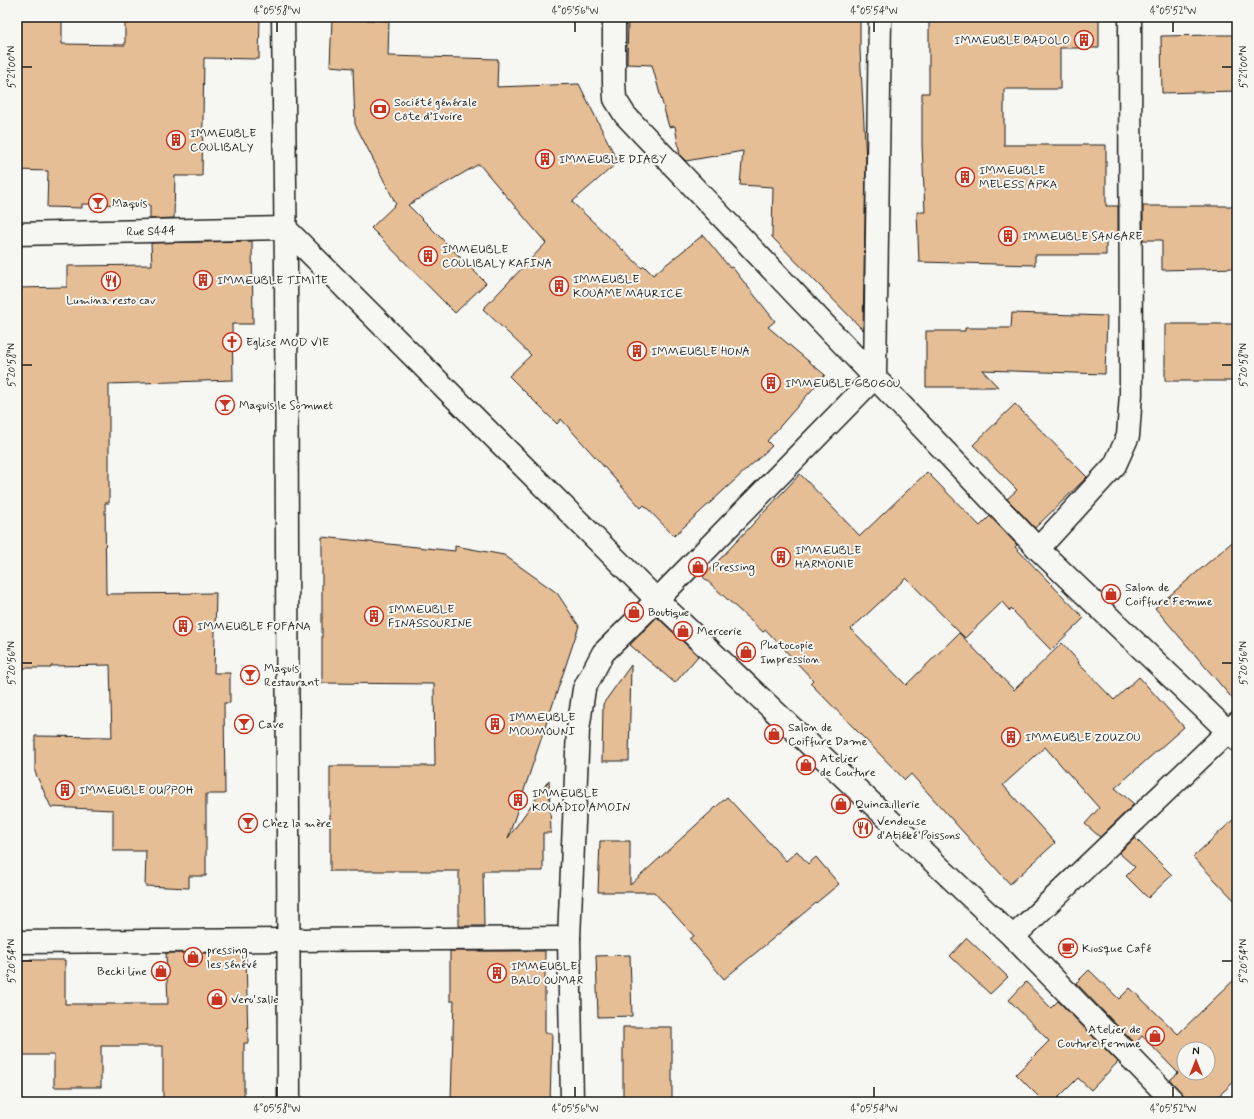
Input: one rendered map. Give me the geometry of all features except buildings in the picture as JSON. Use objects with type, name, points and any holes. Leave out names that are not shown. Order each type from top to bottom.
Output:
[{"type":"street","points":[[283,17],[289,1102]]},
{"type":"street","points":[[614,17],[615,99],[625,115],[1038,549],[1234,731],[1013,937]]},
{"type":"street","points":[[572,1102],[569,938],[578,730],[584,688],[603,653],[875,378],[880,17]]},
{"type":"street","points":[[1038,549],[1114,465],[1128,436],[1131,394],[1130,17]]},
{"type":"street","points":[[285,228],[657,600],[1013,937],[1174,1102]]},
{"type":"street","name":"Rue S444","points":[[17,234],[285,228]]},
{"type":"street","points":[[17,942],[569,938]]},
{"type":"place","name":"IMMEUBLE BADOLO","points":[[1084,40]]},
{"type":"place","name":"Société générale Côte d’Ivoire","points":[[380,109]]},
{"type":"place","name":"IMMEUBLE COULIBALY","points":[[176,140]]},
{"type":"place","name":"IMMEUBLE DIABY","points":[[545,159]]},
{"type":"place","name":"IMMEUBLE MELESS APKA","points":[[965,177]]},
{"type":"place","name":"Maquis","points":[[98,203]]},
{"type":"place","name":"IMMEUBLE SANGARE","points":[[1008,236]]},
{"type":"place","name":"IMMEUBLE COULIBALY KAFINA","points":[[428,256]]},
{"type":"place","name":"IMMEUBLE TIMITE","points":[[203,280]]},
{"type":"place","name":"Lumina resto cav","points":[[111,281]]},
{"type":"place","name":"IMMEUBLE KOUAME MAURICE","points":[[559,286]]},
{"type":"place","name":"Eglise MOD VIE","points":[[232,342]]},
{"type":"place","name":"IMMEUBLE HONA","points":[[637,351]]},
{"type":"place","name":"IMMEUBLE GBOGOU","points":[[771,383]]},
{"type":"place","name":"Maquis le Sommet","points":[[225,405]]},
{"type":"place","name":"IMMEUBLE HARMONIE","points":[[781,557]]},
{"type":"place","name":"Pressing","points":[[698,567]]},
{"type":"place","name":"Salon de Coiffure Femme","points":[[1111,594]]},
{"type":"place","name":"Boutique","points":[[634,612]]},
{"type":"place","name":"IMMEUBLE FINASSOURINE","points":[[374,616]]},
{"type":"place","name":"IMMEUBLE FOFANA","points":[[183,626]]},
{"type":"place","name":"Mercerie","points":[[683,631]]},
{"type":"place","name":"Photocopie Impression","points":[[746,652]]},
{"type":"place","name":"Maquis Restaurant","points":[[250,675]]},
{"type":"place","name":"Cave","points":[[244,724]]},
{"type":"place","name":"IMMEUBLE MOUMOUNI","points":[[495,724]]},
{"type":"place","name":"Salon de Coiffure Dame","points":[[774,734]]},
{"type":"place","name":"IMMEUBLE ZOUZOU","points":[[1011,737]]},
{"type":"place","name":"Atelier de Couture","points":[[806,765]]},
{"type":"place","name":"IMMEUBLE OUPPOH","points":[[65,790]]},
{"type":"place","name":"IMMEUBLE KOUADIO AMOIN","points":[[518,800]]},
{"type":"place","name":"Quincaillerie","points":[[841,804]]},
{"type":"place","name":"Chez la mère","points":[[248,823]]},
{"type":"place","name":"Vendeuse d'Atiéké Poissons","points":[[863,828]]},
{"type":"place","name":"Kiosque Café","points":[[1068,948]]},
{"type":"place","name":"pressing les sénévé","points":[[193,957]]},
{"type":"place","name":"Becki line","points":[[161,971]]},
{"type":"place","name":"IMMEUBLE BALO OUMAR","points":[[497,973]]},
{"type":"place","name":"Vero'salle","points":[[217,999]]},
{"type":"place","name":"Atelier de Couture Femme","points":[[1155,1036]]}]
